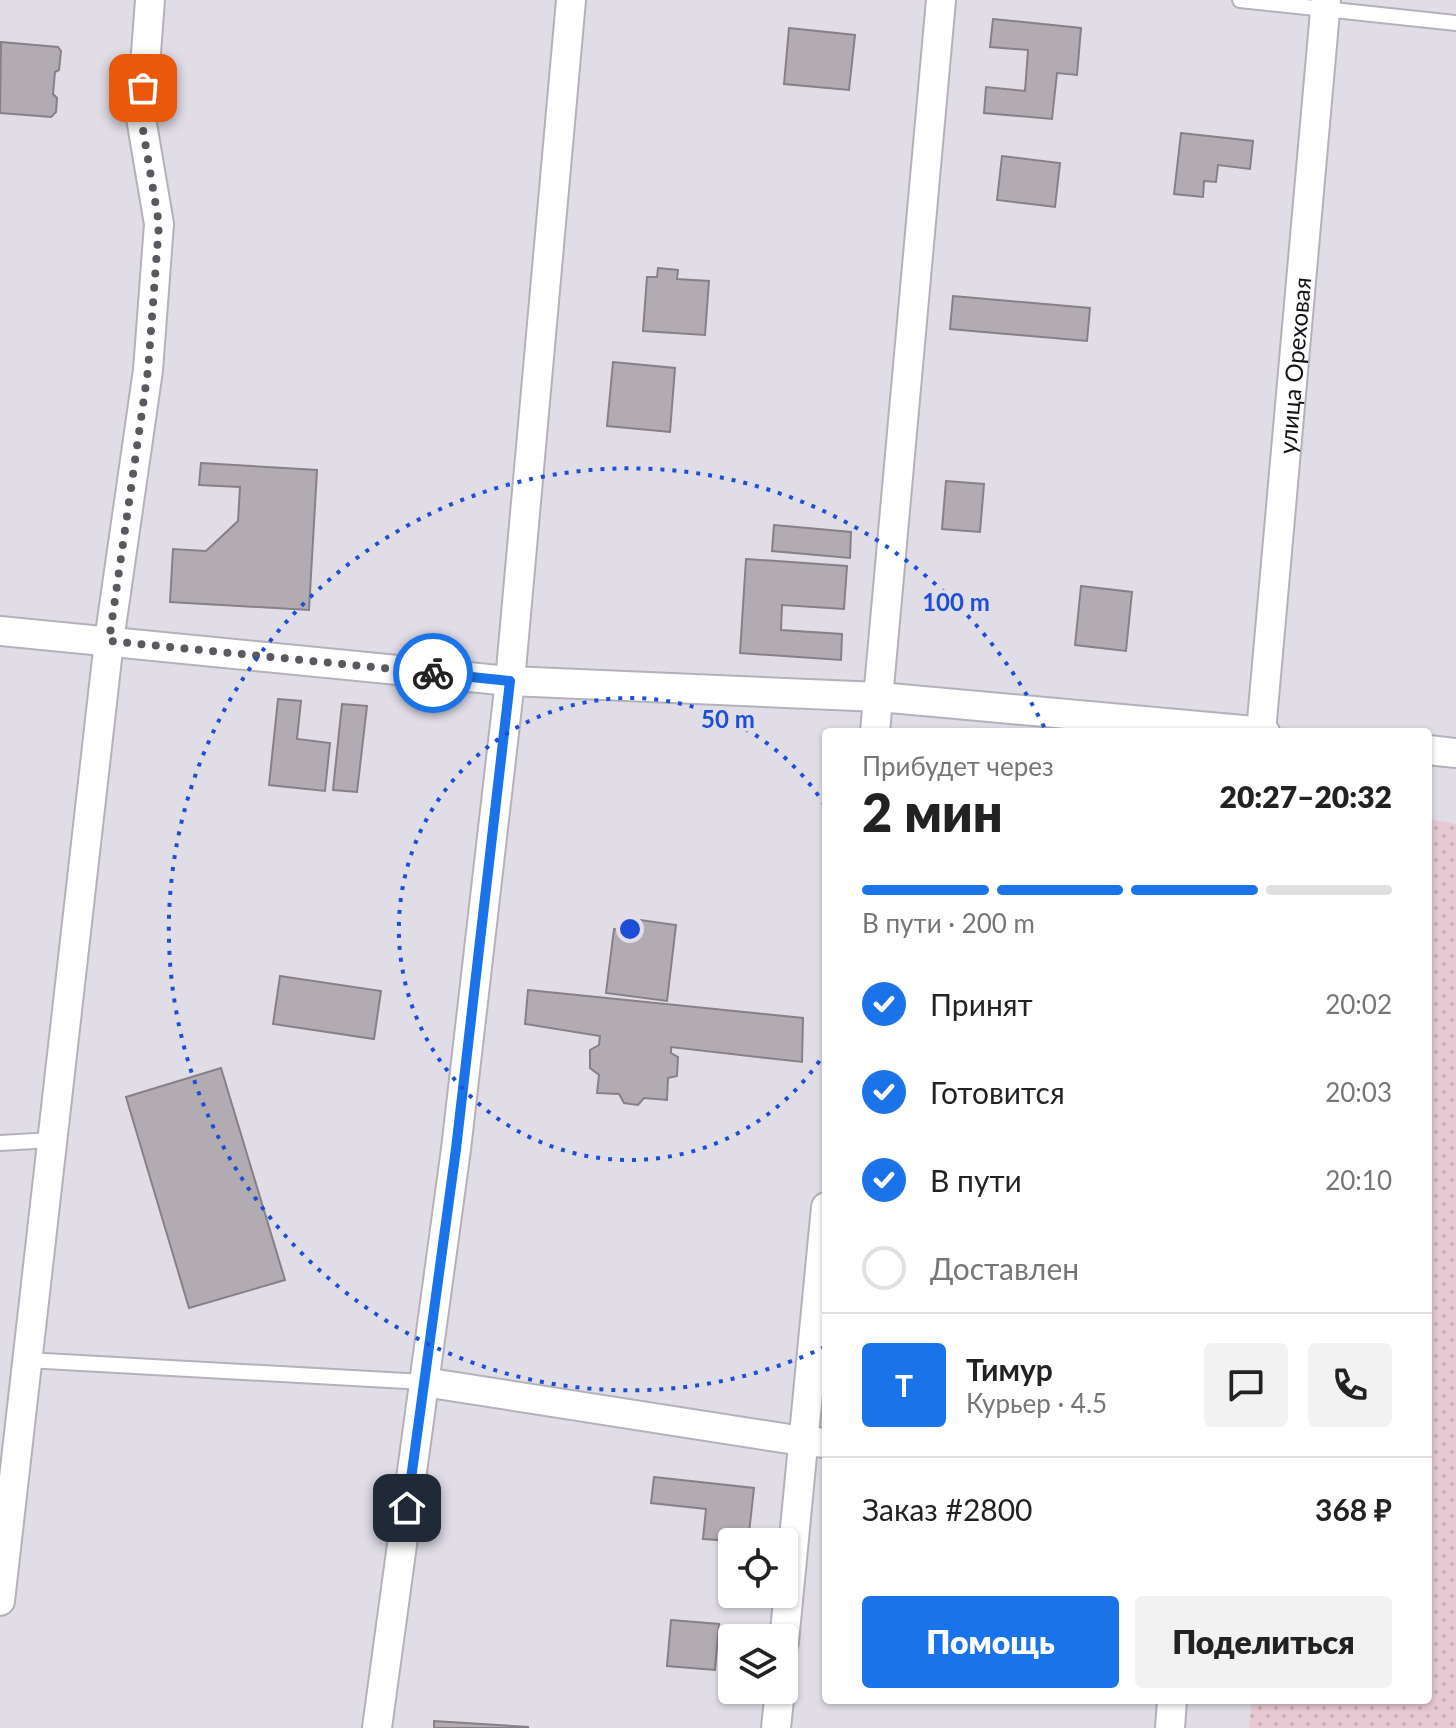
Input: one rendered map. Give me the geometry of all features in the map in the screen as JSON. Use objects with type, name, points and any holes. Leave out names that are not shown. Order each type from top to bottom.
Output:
[{"type":"street","points":[[0,1601],[109,641],[148,370],[159,224],[141,118],[150,0]]},
{"type":"street","points":[[377,1728],[456,1149],[510,681],[571,0]]},
{"type":"street","points":[[875,728],[941,0]]},
{"type":"street","name":"улица Ореховая","points":[[1262,728],[1326,5]]},
{"type":"street","points":[[0,631],[510,681],[879,697],[1218,728]]},
{"type":"street","points":[[1432,750],[1456,753]]},
{"type":"street","points":[[787,1624],[814,1442],[822,1285]]},
{"type":"street","points":[[424,1382],[814,1442]]},
{"type":"street","points":[[776,1728],[779,1704]]},
{"type":"street","points":[[1170,1728],[1172,1704]]},
{"type":"lane","points":[[1240,0],[1326,5],[1456,23]]},
{"type":"lane","points":[[0,1143],[52,1140]]},
{"type":"lane","points":[[27,1360],[424,1382]]},
{"type":"shaded area","points":[[1432,820],[1456,824],[1456,1728],[1249,1728],[1252,1704],[1432,1704]]},
{"type":"building","points":[[993,19],[1081,28],[1077,75],[1057,73],[1052,119],[984,113],[986,87],[1025,91],[1028,50],[990,47]]},
{"type":"building","points":[[789,28],[855,35],[849,90],[784,84]]},
{"type":"building","points":[[1,42],[58,47],[61,51],[53,94],[57,98],[56,112],[51,117],[0,113]]},
{"type":"building","points":[[1181,133],[1253,141],[1250,169],[1218,165],[1216,182],[1204,181],[1203,197],[1174,194]]},
{"type":"building","points":[[1002,156],[1060,163],[1055,207],[997,200]]},
{"type":"building","points":[[658,268],[678,270],[677,279],[709,281],[705,335],[643,331],[647,277],[657,277]]},
{"type":"building","points":[[953,296],[1090,308],[1087,341],[950,329]]},
{"type":"building","points":[[613,362],[675,368],[670,432],[607,426]]},
{"type":"building","points":[[201,463],[317,470],[309,610],[170,602],[173,549],[206,551],[238,521],[240,487],[199,485]]},
{"type":"building","points":[[946,481],[984,484],[980,532],[942,529]]},
{"type":"building","points":[[774,525],[851,532],[850,558],[772,551]]},
{"type":"building","points":[[746,559],[847,566],[844,609],[782,605],[781,630],[842,634],[841,660],[740,653]]},
{"type":"building","points":[[1081,586],[1132,592],[1126,651],[1075,645]]},
{"type":"building","points":[[278,699],[301,701],[297,739],[330,743],[325,791],[269,785]]},
{"type":"building","points":[[342,704],[367,706],[357,792],[333,790]]},
{"type":"building","points":[[633,919],[676,925],[667,1001],[606,993],[614,929],[631,931]]},
{"type":"building","points":[[280,976],[381,991],[374,1039],[273,1024]]},
{"type":"building","points":[[528,990],[803,1018],[802,1062],[671,1047],[671,1053],[678,1057],[677,1076],[668,1078],[667,1100],[644,1098],[638,1105],[624,1103],[619,1094],[597,1093],[599,1075],[590,1068],[590,1050],[599,1045],[600,1036],[525,1024]]},
{"type":"building","points":[[221,1068],[285,1280],[189,1308],[126,1097]]},
{"type":"building","points":[[654,1477],[754,1488],[750,1528],[718,1528],[718,1540],[703,1539],[706,1509],[651,1503]]},
{"type":"building","points":[[671,1620],[719,1624],[715,1670],[667,1666]]},
{"type":"building","points":[[434,1721],[528,1727],[528,1728],[434,1728]]},
{"type":"way so far","points":[[143,88],[141,118],[159,224],[148,370],[109,641],[433,673]]},
{"type":"route","points":[[407,1508],[456,1149],[510,681],[433,673]]}]
